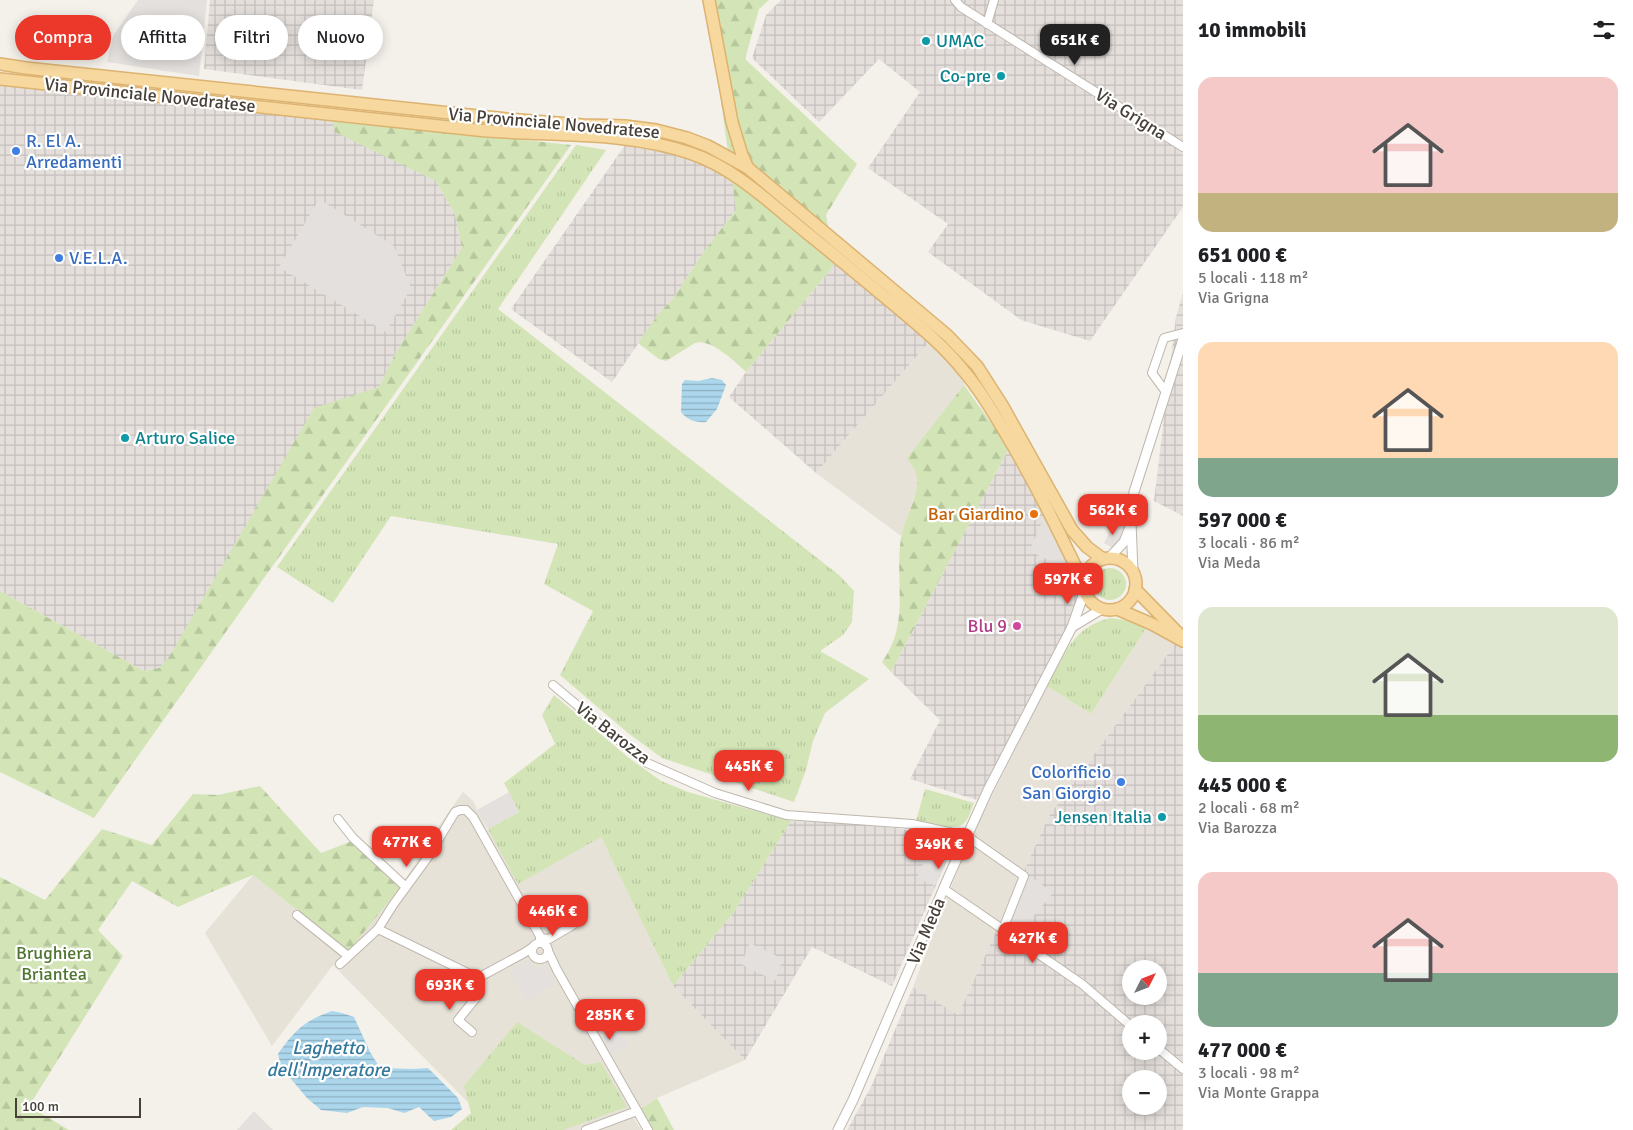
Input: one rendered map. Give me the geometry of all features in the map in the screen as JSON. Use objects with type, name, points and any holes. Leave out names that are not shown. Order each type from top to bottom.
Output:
[{"type":"main road","points":[[709,0],[732,122],[742,156],[748,168]]},
{"type":"main road","name":"Via Provinciale Novedratese","points":[[0,64],[507,120],[625,126],[656,130],[708,146],[748,168],[933,323],[977,366],[1002,405],[1072,530],[1087,547],[1106,559]]},
{"type":"main road","name":"Via Provinciale Novedratese","points":[[0,79],[481,130],[620,138],[658,144],[705,159],[741,180],[767,200],[943,347],[985,399],[1050,512],[1085,587]]},
{"type":"main road","points":[[1117,609],[1131,600],[1135,589],[1135,578],[1133,572],[1124,562],[1106,559],[1094,564],[1087,573],[1085,587],[1091,602],[1102,609],[1117,609],[1183,640]]},
{"type":"main road","points":[[1135,589],[1183,640]]},
{"type":"street","name":"Via Grigna","points":[[955,0],[961,8],[1183,147]]},
{"type":"street","points":[[987,24],[994,0]]},
{"type":"street","points":[[1166,392],[1152,373],[1164,338],[1183,333]]},
{"type":"street","points":[[1133,572],[1131,522],[1134,492],[1183,339]]},
{"type":"street","points":[[1106,559],[1124,542],[1131,522]]},
{"type":"street","name":"Via Meda","points":[[838,1130],[872,1057],[988,790],[1072,627],[1085,587]]},
{"type":"street","points":[[1072,627],[1102,609]]},
{"type":"street","name":"Via Barozza","points":[[553,685],[645,762],[715,793],[786,814],[912,824],[967,836]]},
{"type":"street","points":[[340,964],[378,929],[406,886],[428,857],[454,812],[466,810],[472,817],[539,946],[552,962],[648,1130]]},
{"type":"street","points":[[338,819],[353,838],[406,886]]},
{"type":"street","points":[[967,836],[1026,878],[1003,929]]},
{"type":"street","points":[[944,889],[1082,984],[1122,1018]]},
{"type":"street","points":[[297,915],[348,956]]},
{"type":"street","points":[[478,978],[539,946],[549,938],[573,925]]},
{"type":"street","points":[[378,929],[478,978]]},
{"type":"street","points":[[539,946],[537,958],[552,962]]},
{"type":"street","points":[[472,1032],[458,1020],[480,992],[478,978]]},
{"type":"street","points":[[1167,1056],[1183,1069]]},
{"type":"street","points":[[586,1130],[637,1111]]},
{"type":"shaded area","points":[[138,0],[207,0],[205,19],[205,15],[128,15]]},
{"type":"shaded area","points":[[210,0],[374,0],[372,15],[298,15],[298,60],[366,60],[362,90],[204,69]]},
{"type":"shaded area","points":[[781,0],[1183,0],[1183,207],[1090,341],[1021,320],[928,252],[948,224],[868,168],[920,92],[879,59],[819,122],[752,58],[766,15]]},
{"type":"shaded area","points":[[121,24],[121,60],[201,60],[199,76],[107,62],[107,60],[111,60],[113,36]]},
{"type":"shaded area","points":[[0,84],[332,119],[436,181],[455,214],[462,248],[395,354],[379,387],[314,409],[169,658],[159,668],[144,671],[0,591]]},
{"type":"shaded area","points":[[625,145],[681,156],[705,163],[731,178],[735,191],[736,210],[705,250],[672,300],[659,313],[612,382],[511,309]]},
{"type":"shaded area","points":[[319,199],[394,246],[411,288],[386,332],[279,267]]},
{"type":"shaded area","points":[[835,264],[904,320],[928,343],[816,473],[729,397],[746,372]]},
{"type":"shaded area","points":[[1183,293],[1183,516],[1154,501],[1176,317]]},
{"type":"shaded area","points":[[928,343],[952,364],[965,379],[964,385],[908,458],[918,476],[916,492],[901,536],[816,473]]},
{"type":"shaded area","points":[[1009,448],[1043,500],[1080,586],[1072,617],[977,800],[910,779],[940,720],[891,672]]},
{"type":"shaded area","points":[[1046,513],[1074,572],[1029,551]]},
{"type":"shaded area","points":[[1115,521],[1126,526],[1115,549],[1104,543]]},
{"type":"shaded area","points":[[1146,628],[1176,643],[1049,816],[958,1015],[913,987],[968,843],[1047,686],[1091,714]]},
{"type":"shaded area","points":[[1176,643],[1183,649],[1183,1129],[847,1130],[871,1087],[913,987],[958,1015],[1049,816]]},
{"type":"shaded area","points":[[463,792],[473,801],[488,831],[601,837],[673,986],[745,1060],[657,1098],[632,1115],[641,1130],[495,1130],[333,965],[272,1046],[205,933],[253,875],[289,903],[401,886],[440,824]]},
{"type":"shaded area","points":[[509,792],[519,812],[488,829],[477,810]]},
{"type":"shaded area","points":[[791,821],[860,823],[957,837],[892,986],[812,947],[745,1060],[673,986],[734,912]]},
{"type":"shaded area","points":[[934,839],[952,847],[935,886],[917,878]]},
{"type":"shaded area","points":[[1027,874],[1053,893],[1023,929],[1010,918]]},
{"type":"shaded area","points":[[750,943],[783,959],[775,981],[741,964]]},
{"type":"shaded area","points":[[529,960],[535,970],[545,964],[556,982],[527,1000],[510,972]]},
{"type":"shaded area","points":[[619,1028],[629,1046],[612,1055],[602,1038]]},
{"type":"shaded area","points":[[254,1111],[273,1130],[237,1130]]},
{"type":"green space","points":[[707,0],[769,0],[759,9],[745,59],[857,164],[826,215],[835,264],[746,372],[715,347],[701,342],[695,343],[666,361],[659,359],[638,343],[659,313],[672,300],[705,250],[736,210]]},
{"type":"green space","points":[[332,119],[571,145],[94,818],[0,772],[0,591],[144,671],[159,668],[169,657],[314,408],[379,387],[395,354],[462,248],[455,214],[436,181],[335,132]]},
{"type":"green space","points":[[576,145],[606,150],[498,309],[839,575],[854,591],[852,622],[843,635],[820,651],[869,679],[825,713],[813,741],[806,770],[794,802],[662,758],[628,733],[560,675],[593,611],[544,584],[558,544],[391,516],[333,603],[277,567]]},
{"type":"green space","points":[[964,385],[1009,448],[891,672],[882,662],[891,647],[899,617],[899,554],[901,538],[917,487],[914,468],[907,458]]},
{"type":"green space","points":[[1110,568],[1122,572],[1126,584],[1122,596],[1110,600],[1098,596],[1094,584],[1098,572]]},
{"type":"green space","points":[[1111,618],[1125,620],[1146,628],[1091,714],[1047,686],[1071,643],[1087,628]]},
{"type":"green space","points":[[554,695],[629,758],[661,781],[688,792],[791,821],[734,912],[673,986],[601,837],[518,884],[488,829],[519,812],[504,783],[555,744],[542,715]]},
{"type":"green space","name":"Brughiera Briantea","points":[[260,786],[321,853],[352,841],[401,886],[349,951],[253,875],[178,907],[132,881],[98,930],[123,956],[29,1106],[69,1130],[0,1130],[0,877],[45,900],[102,829],[152,845],[193,794],[218,795]]},
{"type":"green space","points":[[925,789],[974,803],[965,822],[959,826],[947,827],[916,821]]},
{"type":"green space","points":[[517,1022],[585,1065],[601,1062],[627,1107],[563,1130],[451,1130],[471,1113],[464,1086]]},
{"type":"green space","points":[[657,1098],[674,1130],[652,1130],[641,1109]]},
{"type":"water","points":[[712,378],[722,380],[726,385],[717,409],[706,422],[695,421],[683,415],[681,412],[682,384],[685,380],[698,381]]},
{"type":"water","name":"Laghetto dell'Imperatore","points":[[332,1011],[354,1017],[370,1052],[380,1068],[428,1068],[458,1098],[462,1109],[451,1117],[434,1121],[419,1107],[404,1113],[388,1108],[363,1107],[347,1113],[321,1110],[307,1098],[281,1067],[278,1054],[301,1027]]},
{"type":"place","name":"UMAC","points":[[926,41]]},
{"type":"place","name":"Co-pre","points":[[1001,76]]},
{"type":"place","name":"R. El A. Arredamenti","points":[[16,151]]},
{"type":"place","name":"V.E.L.A.","points":[[59,258]]},
{"type":"place","name":"Arturo Salice","points":[[125,438]]},
{"type":"place","name":"Bar Giardino","points":[[1034,514]]},
{"type":"place","name":"Blu 9","points":[[1017,626]]},
{"type":"place","name":"Colorificio San Giorgio","points":[[1121,782]]},
{"type":"place","name":"Jensen Italia","points":[[1162,817]]}]
